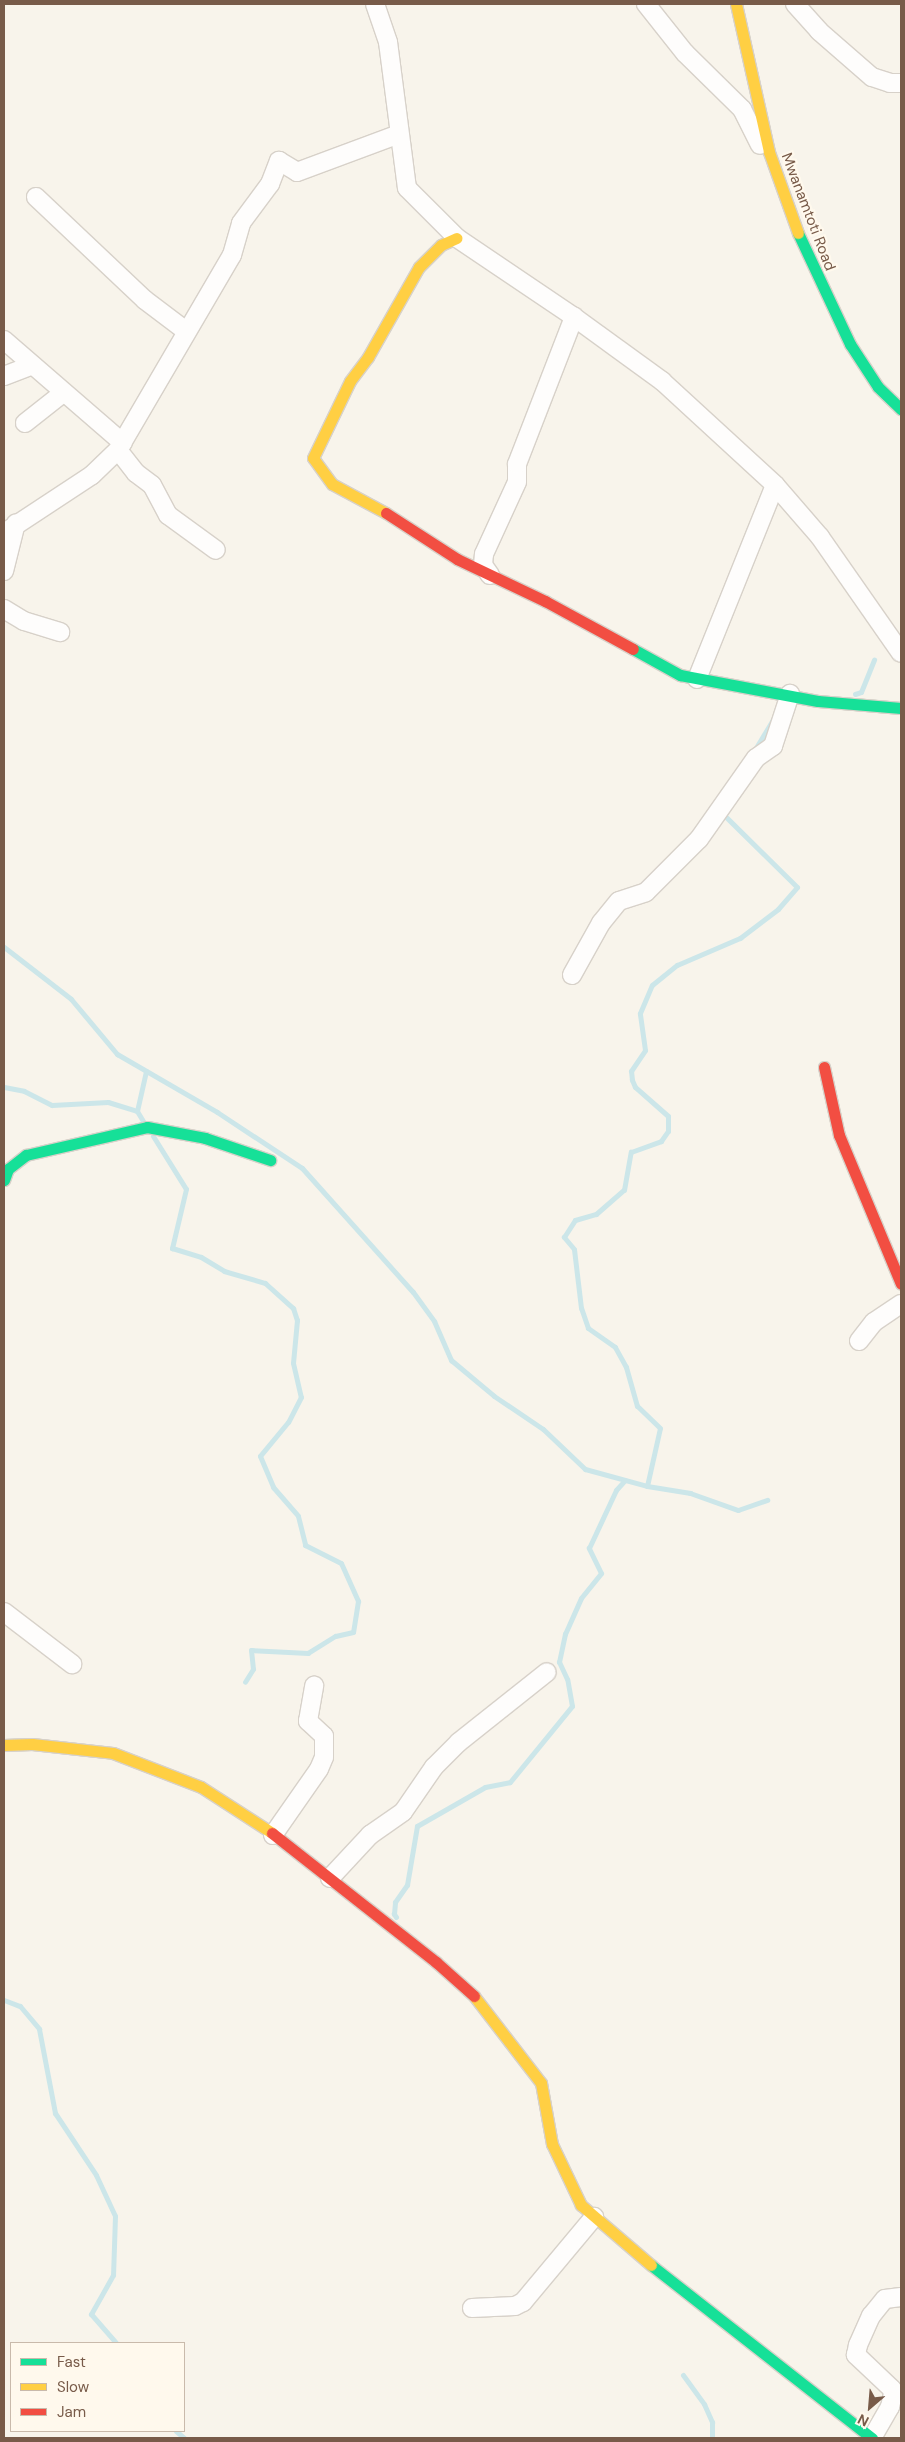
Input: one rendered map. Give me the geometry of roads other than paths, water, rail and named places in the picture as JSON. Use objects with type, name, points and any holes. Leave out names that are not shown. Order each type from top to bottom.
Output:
[{"type":"street","points":[[375,4],[388,42],[406,188],[457,238],[574,317],[662,382],[775,485],[820,536],[901,653]]},
{"type":"street","points":[[646,4],[685,53],[742,109],[779,182]]},
{"type":"street","name":"Mwanamtoti Road","points":[[736,4],[759,112],[779,182],[804,248],[850,344],[878,387],[901,409]]},
{"type":"street","points":[[795,4],[819,31],[872,77],[890,83],[901,83]]},
{"type":"street","points":[[4,571],[10,528],[92,474],[121,446],[232,255],[241,224],[270,184],[279,161],[297,172],[399,134]]},
{"type":"street","points":[[36,197],[145,300],[186,332]]},
{"type":"street","points":[[457,238],[441,245],[410,280],[368,357],[350,381],[313,458],[332,484],[412,527],[440,548],[490,575],[545,601],[662,666],[697,679],[790,694],[818,701],[858,702],[901,708]]},
{"type":"street","points":[[490,575],[483,565],[484,554],[517,482],[517,464],[574,317]]},
{"type":"street","points":[[4,340],[121,446],[136,473],[152,485],[168,515],[216,550]]},
{"type":"street","points":[[4,376],[32,365]]},
{"type":"street","points":[[24,423],[63,393]]},
{"type":"street","points":[[697,679],[775,485]]},
{"type":"street","points":[[4,609],[24,621],[60,632]]},
{"type":"street","points":[[572,976],[602,923],[619,901],[646,892],[699,839],[756,758],[773,746],[790,694]]},
{"type":"street","points":[[824,1067],[840,1135],[901,1284]]},
{"type":"street","points":[[4,1180],[8,1169],[26,1155],[147,1127],[205,1138],[270,1160]]},
{"type":"street","points":[[859,1340],[874,1322],[901,1304]]},
{"type":"street","points":[[4,1612],[72,1664]]},
{"type":"street","points":[[330,1878],[370,1834],[403,1812],[434,1767],[459,1742],[547,1672]]},
{"type":"street","points":[[273,1835],[320,1769],[324,1757],[324,1736],[308,1721],[314,1686]]},
{"type":"street","points":[[4,1745],[32,1744],[113,1753],[201,1787],[273,1835],[330,1878],[467,1988],[516,2046],[540,2083],[552,2144],[569,2187],[581,2205],[660,2273],[872,2438],[890,2407],[892,2389],[856,2355],[858,2345],[871,2316],[885,2299],[901,2297]]},
{"type":"street","points":[[472,2308],[515,2306],[523,2302],[594,2217]]},
{"type":"waterway","points":[[855,694],[861,692],[874,659]]},
{"type":"waterway","points":[[754,751],[775,716]]},
{"type":"waterway","points":[[647,1486],[660,1428],[637,1406],[626,1367],[615,1347],[588,1328],[581,1308],[574,1249],[564,1237],[575,1220],[596,1214],[624,1190],[631,1152],[661,1141],[668,1131],[668,1116],[635,1087],[631,1071],[645,1050],[640,1013],[652,985],[677,965],[740,938],[778,909],[797,887],[721,812]]},
{"type":"waterway","points":[[4,947],[71,999],[117,1054],[217,1112],[302,1168],[413,1292],[434,1321],[451,1360],[494,1396],[543,1429],[585,1469],[647,1486],[690,1493],[738,1510],[767,1500]]},
{"type":"waterway","points":[[143,1121],[137,1111],[146,1071]]},
{"type":"waterway","points":[[4,1087],[24,1091],[52,1105],[108,1102],[137,1111]]},
{"type":"waterway","points":[[153,1136],[186,1189],[172,1248],[201,1257],[224,1271],[265,1283],[293,1308],[297,1320],[293,1363],[301,1397],[288,1422],[260,1456],[273,1487],[298,1516],[305,1545],[341,1563],[358,1601],[353,1632],[335,1636],[308,1653],[251,1650],[253,1669],[245,1682]]},
{"type":"waterway","points":[[396,1917],[394,1914],[395,1902],[407,1885],[417,1826],[485,1787],[510,1782],[572,1706],[567,1679],[559,1662],[565,1634],[581,1598],[601,1573],[589,1548],[616,1490],[625,1480]]},
{"type":"waterway","points":[[4,2000],[20,2006],[39,2029],[55,2113],[96,2175],[115,2216],[113,2275],[91,2314],[115,2342]]},
{"type":"waterway","points":[[683,2375],[704,2404],[712,2422],[712,2438]]},
{"type":"waterway","points":[[177,2432],[184,2438]]}]
